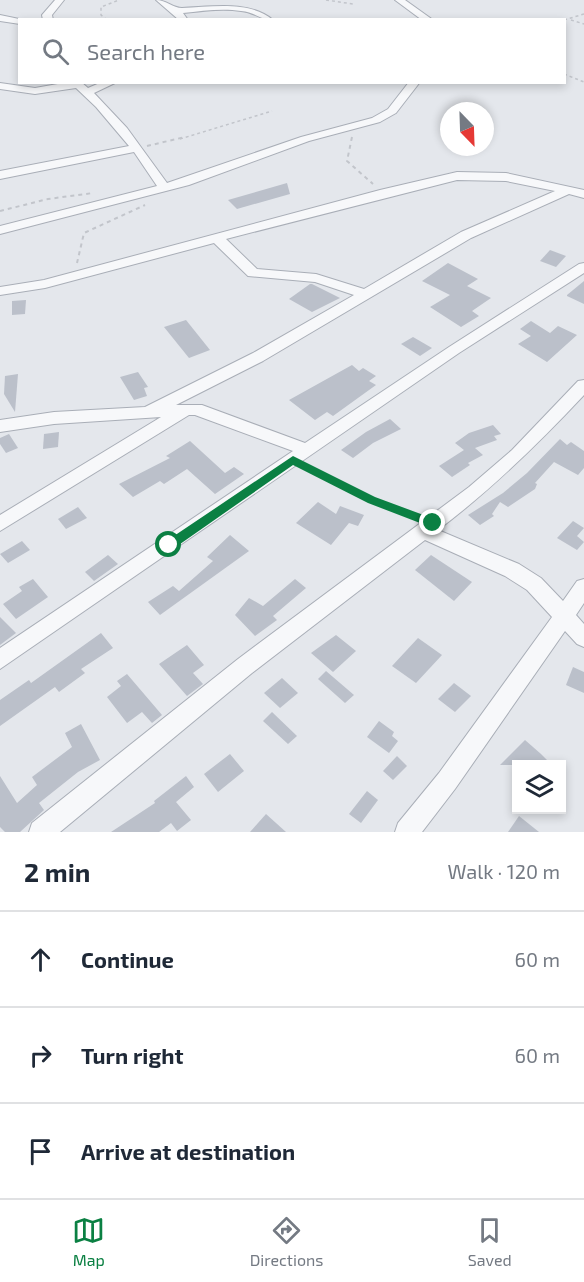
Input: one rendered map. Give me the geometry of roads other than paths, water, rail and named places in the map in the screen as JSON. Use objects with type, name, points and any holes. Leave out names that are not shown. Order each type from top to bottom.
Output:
[{"type":"street","points":[[48,18],[47,15],[60,0]]},
{"type":"street","points":[[160,0],[177,10],[183,18]]},
{"type":"street","points":[[399,0],[426,18]]},
{"type":"street","points":[[177,10],[240,6],[255,8],[267,18]]},
{"type":"street","points":[[0,18],[18,21]]},
{"type":"street","points":[[0,86],[39,91],[99,84]]},
{"type":"street","points":[[0,230],[185,182],[240,160],[327,131],[376,120],[392,111],[413,84]]},
{"type":"street","points":[[80,87],[137,148],[164,187]]},
{"type":"street","points":[[0,175],[137,148]]},
{"type":"street","points":[[0,291],[30,288],[218,239],[384,192],[457,176],[486,175],[584,194]]},
{"type":"street","points":[[148,412],[258,357],[466,236],[568,190]]},
{"type":"street","points":[[218,239],[253,273],[316,278],[366,294]]},
{"type":"street","points":[[0,660],[200,526],[462,344],[584,267]]},
{"type":"street","points":[[40,832],[244,666],[428,527],[518,454],[584,385]]},
{"type":"street","points":[[0,426],[54,418],[187,409],[203,411],[300,455]]},
{"type":"street","points":[[0,524],[187,409]]},
{"type":"street","points":[[428,527],[512,570],[534,584],[584,638]]},
{"type":"street","points":[[407,832],[447,781],[584,587]]}]
